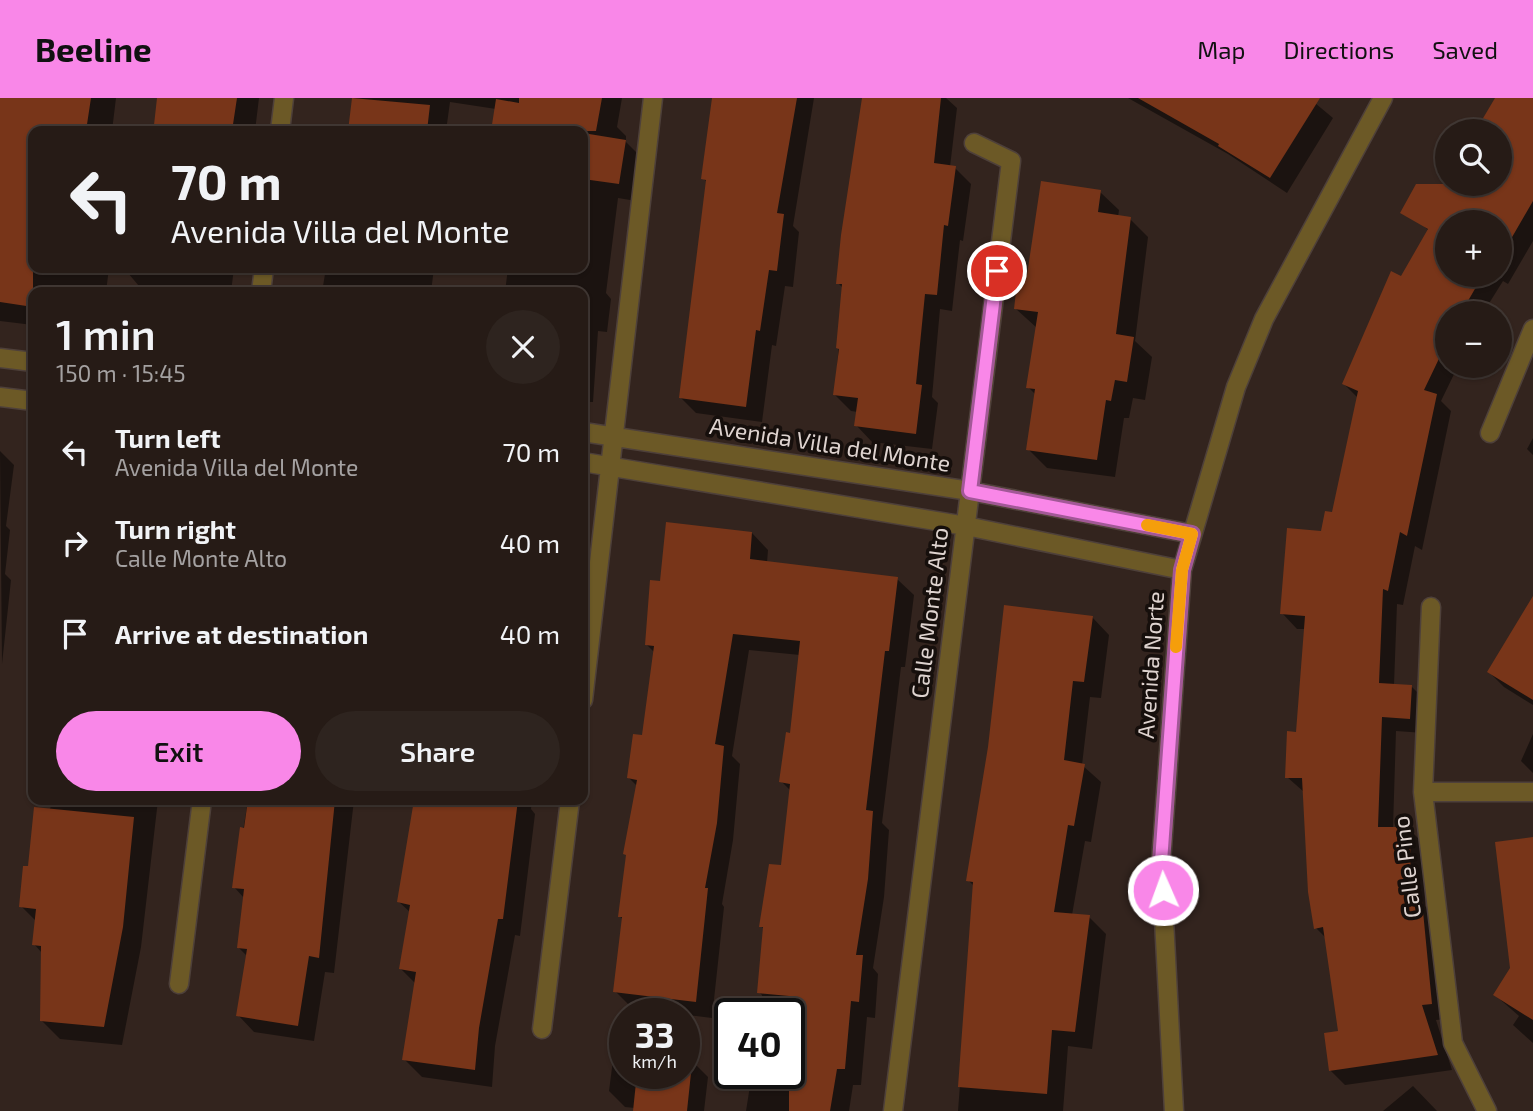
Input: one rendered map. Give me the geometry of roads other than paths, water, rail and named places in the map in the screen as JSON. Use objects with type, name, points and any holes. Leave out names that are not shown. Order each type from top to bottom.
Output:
[{"type":"street","points":[[281,126],[284,98]]},
{"type":"street","points":[[588,657],[653,98]]},
{"type":"street","name":"Avenida Norte","points":[[1174,1111],[1161,862],[1182,570],[1236,387],[1264,319],[1383,98]]},
{"type":"street","name":"Calle Monte Alto","points":[[893,1111],[1011,161],[974,143]]},
{"type":"street","points":[[1490,433],[1533,329]]},
{"type":"street","points":[[0,358],[28,361]]},
{"type":"street","points":[[0,397],[28,400]]},
{"type":"street","name":"Avenida Villa del Monte","points":[[588,433],[970,491],[1192,534]]},
{"type":"street","points":[[588,463],[966,526],[1182,570]]},
{"type":"street","name":"Calle Pino","points":[[1431,607],[1423,792],[1452,1043],[1487,1111]]},
{"type":"street","points":[[1423,792],[1533,792]]},
{"type":"street","points":[[179,984],[201,805]]},
{"type":"street","points":[[542,1030],[569,805]]}]
